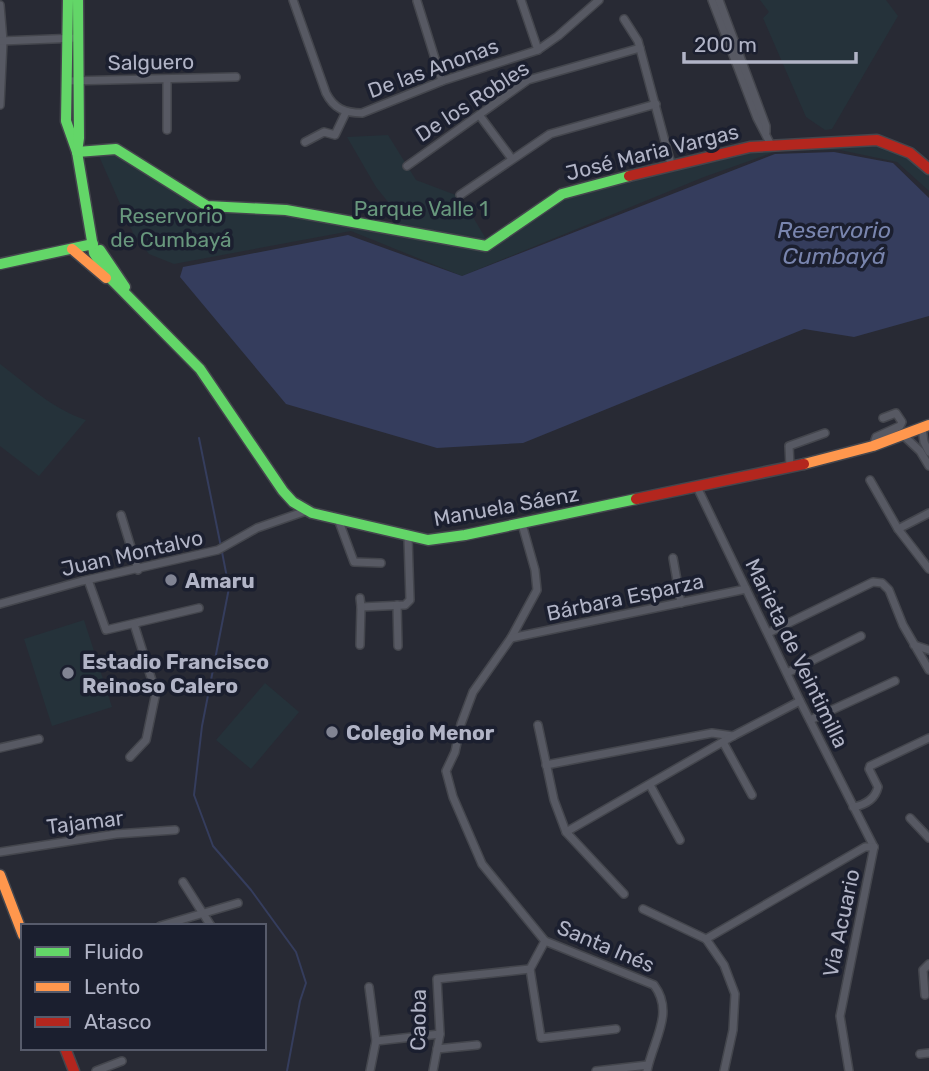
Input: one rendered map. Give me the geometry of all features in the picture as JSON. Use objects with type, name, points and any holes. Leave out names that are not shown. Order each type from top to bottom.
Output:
[{"type":"street","points":[[0,264],[93,244],[77,152],[79,138],[68,0]]},
{"type":"street","points":[[73,38],[78,0]]},
{"type":"street","name":"De las Anonas","points":[[293,0],[332,104],[346,112],[362,113],[442,81],[538,50],[599,0]]},
{"type":"street","points":[[521,0],[538,50]]},
{"type":"street","points":[[712,0],[766,126],[771,145]]},
{"type":"street","points":[[719,0],[738,60]]},
{"type":"street","points":[[417,1],[442,81]]},
{"type":"street","points":[[0,5],[0,105]]},
{"type":"street","points":[[624,19],[640,48],[671,164]]},
{"type":"street","points":[[2,41],[73,38]]},
{"type":"street","name":"De los Robles","points":[[407,166],[533,78],[640,48]]},
{"type":"street","name":"Salguero","points":[[73,81],[236,77]]},
{"type":"street","points":[[167,79],[167,130]]},
{"type":"street","points":[[460,195],[550,134],[656,104]]},
{"type":"street","points":[[305,142],[324,132],[335,135],[346,112]]},
{"type":"street","points":[[480,116],[512,159]]},
{"type":"street","name":"José Maria Vargas","points":[[77,152],[116,149],[207,206],[286,210],[486,246],[562,194],[671,164],[750,147],[877,140],[910,153],[929,169]]},
{"type":"street","name":"Manuela Sáenz","points":[[93,244],[94,253],[105,270],[130,300],[200,369],[283,491],[306,511],[408,537],[428,540],[522,524],[697,487],[873,446],[925,426]]},
{"type":"street","name":"Manuela Sáenz","points":[[93,244],[139,308]]},
{"type":"street","points":[[72,249],[130,300]]},
{"type":"street","points":[[873,446],[876,437],[900,426],[902,422],[896,413],[883,418]]},
{"type":"street","points":[[925,426],[924,442],[929,452]]},
{"type":"street","points":[[790,467],[789,446],[825,433]]},
{"type":"street","points":[[904,436],[929,466]]},
{"type":"street","points":[[870,480],[898,529],[929,569]]},
{"type":"street","name":"Marieta de Veintimilla","points":[[697,487],[874,847]]},
{"type":"street","name":"Juan Montalvo","points":[[0,604],[88,580],[218,550],[257,528],[306,511]]},
{"type":"street","points":[[898,529],[929,513]]},
{"type":"street","points":[[121,515],[138,570]]},
{"type":"street","points":[[338,519],[354,562],[381,563]]},
{"type":"street","name":"Santa Inés","points":[[522,524],[536,570],[537,590],[511,638],[473,692],[461,724],[455,752],[446,771],[453,797],[482,863],[545,941],[654,985],[663,996],[665,1009],[647,1068]]},
{"type":"street","points":[[361,607],[405,605],[410,600],[408,537]]},
{"type":"street","points":[[673,558],[681,603]]},
{"type":"street","points":[[88,580],[106,630],[199,608]]},
{"type":"street","points":[[768,633],[873,582],[882,583],[889,590],[914,645],[929,670]]},
{"type":"street","name":"Bárbara Esparza","points":[[511,638],[746,589]]},
{"type":"street","points":[[360,598],[360,645]]},
{"type":"street","points":[[397,605],[398,646]]},
{"type":"street","points":[[130,757],[146,740],[155,697],[134,624]]},
{"type":"street","points":[[787,673],[861,636]]},
{"type":"street","points":[[914,645],[929,650]]},
{"type":"street","points":[[810,720],[895,681]]},
{"type":"street","points":[[566,832],[733,736],[800,701]]},
{"type":"street","points":[[538,725],[554,800],[566,832],[624,894]]},
{"type":"street","points":[[546,765],[712,733],[733,736]]},
{"type":"street","points":[[853,807],[873,798],[876,793],[878,787],[870,766],[929,738]]},
{"type":"street","points":[[0,748],[39,739]]},
{"type":"street","points":[[723,742],[752,795]]},
{"type":"street","points":[[650,785],[680,840]]},
{"type":"street","points":[[910,818],[929,838]]},
{"type":"street","name":"Tajamar","points":[[0,852],[116,834],[176,830]]},
{"type":"street","name":"Via Acuario","points":[[706,939],[864,847],[874,847],[840,1016],[849,1071]]},
{"type":"street","points":[[0,875],[21,930]]},
{"type":"street","points":[[183,882],[210,924]]},
{"type":"street","points":[[166,924],[239,903]]},
{"type":"street","points":[[643,909],[706,939],[724,965],[735,994],[733,1030],[724,1071]]},
{"type":"street","points":[[545,941],[530,970],[541,1038],[616,1029]]},
{"type":"street","points":[[925,995],[923,970],[929,964]]},
{"type":"street","name":"Caoba","points":[[433,1071],[440,1034],[437,979],[530,970]]},
{"type":"street","points":[[369,988],[376,1041],[370,1071]]},
{"type":"street","points":[[376,1041],[440,1034]]},
{"type":"street","points":[[437,1049],[477,1045]]},
{"type":"street","points":[[66,1050],[74,1071]]},
{"type":"street","points":[[920,1054],[929,1053]]},
{"type":"street","points":[[96,1071],[122,1060]]},
{"type":"street","points":[[596,1071],[647,1068]]},
{"type":"green space","points":[[760,0],[886,0],[898,16],[832,129],[825,130],[806,117],[763,18],[769,12]]},
{"type":"green space","name":"Parque Valle 1","points":[[388,135],[416,180],[461,197],[489,244],[399,228],[397,213],[376,187],[347,137]]},
{"type":"green space","name":"Reservorio de Cumbayá","points":[[879,143],[911,155],[929,172],[929,191],[897,162],[840,150],[777,151],[704,177],[462,276],[351,231],[174,264],[149,254],[133,233],[98,154],[115,151],[204,210],[285,214],[488,249],[563,195],[720,149]]},
{"type":"green space","points":[[0,364],[51,403],[86,420],[39,476],[0,446]]},
{"type":"green space","name":"Estadio Francisco Reinoso Calero","points":[[84,620],[112,707],[52,726],[24,639]]},
{"type":"green space","points":[[265,683],[299,712],[251,769],[216,740]]},
{"type":"water","name":"Reservorio Cumbayá","points":[[834,152],[893,163],[929,198],[929,316],[854,337],[804,329],[523,443],[437,448],[286,404],[180,277],[183,267],[348,235],[462,276],[775,154]]},
{"type":"waterway","points":[[199,438],[221,547]]},
{"type":"waterway","points":[[222,552],[229,588],[202,726],[194,795],[213,846],[251,890],[296,952],[306,983],[287,1071]]},
{"type":"traffic: fast","points":[[68,0],[66,121],[77,152],[94,253],[110,278],[200,369],[293,502],[312,513],[428,540],[465,535],[636,499]]},
{"type":"traffic: fast","points":[[77,152],[78,0]]},
{"type":"traffic: fast","points":[[77,152],[116,149],[207,206],[286,210],[486,246],[562,194],[629,176]]},
{"type":"traffic: fast","points":[[0,264],[93,244]]},
{"type":"traffic: fast","points":[[100,250],[125,287]]},
{"type":"traffic: slow","points":[[72,249],[106,278]]},
{"type":"traffic: slow","points":[[804,464],[873,446],[929,425]]},
{"type":"traffic: slow","points":[[0,875],[21,930]]},
{"type":"traffic: jam","points":[[629,176],[750,147],[877,140],[910,153],[929,169]]},
{"type":"traffic: jam","points":[[636,499],[804,464]]},
{"type":"traffic: jam","points":[[66,1050],[74,1071]]},
{"type":"place","name":"Amaru","points":[[171,580]]},
{"type":"place","name":"Estadio Francisco Reinoso Calero","points":[[68,673]]},
{"type":"place","name":"Colegio Menor","points":[[332,732]]}]
